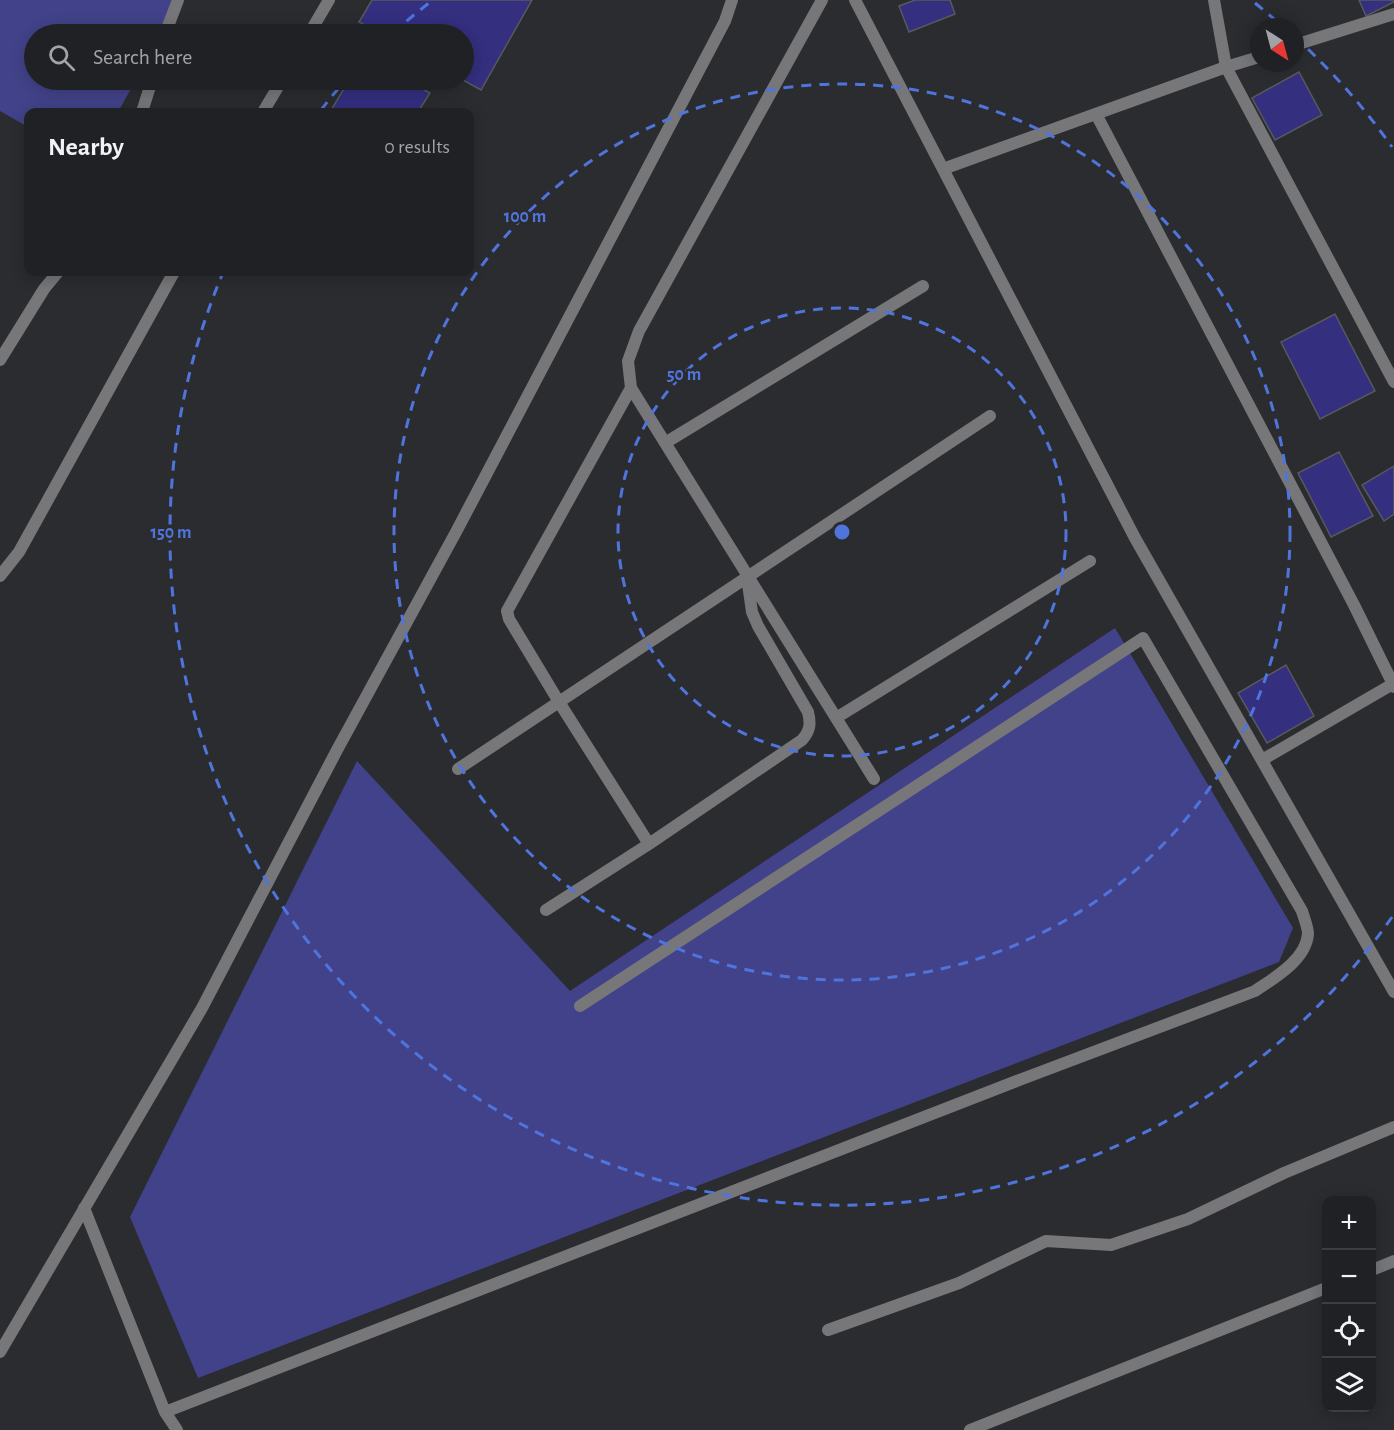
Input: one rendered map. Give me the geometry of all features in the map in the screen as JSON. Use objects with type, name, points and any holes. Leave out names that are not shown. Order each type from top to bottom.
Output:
[{"type":"street","points":[[169,24],[178,0]]},
{"type":"street","points":[[315,24],[329,0]]},
{"type":"street","points":[[0,1352],[202,1008],[726,21],[732,0]]},
{"type":"street","points":[[822,0],[639,331],[628,361],[631,388],[874,778]]},
{"type":"street","points":[[855,0],[1135,538],[1394,992]]},
{"type":"street","points":[[1214,0],[1226,67],[1394,382]]},
{"type":"street","points":[[1304,42],[1394,14]]},
{"type":"street","points":[[943,169],[1250,60]]},
{"type":"street","points":[[143,108],[149,90]]},
{"type":"street","points":[[265,108],[276,90]]},
{"type":"street","points":[[1096,114],[1354,604],[1394,685],[1262,760]]},
{"type":"street","points":[[0,360],[44,289],[55,276]]},
{"type":"street","points":[[0,576],[19,552],[172,276]]},
{"type":"street","points":[[665,443],[923,286]]},
{"type":"street","points":[[631,388],[507,610],[509,619],[559,702],[649,844]]},
{"type":"street","points":[[458,769],[990,416]]},
{"type":"street","points":[[836,718],[1090,561]]},
{"type":"street","points":[[546,910],[649,844],[802,740],[809,732],[808,712],[752,612],[747,577]]},
{"type":"street","points":[[165,1412],[1022,1079],[1255,991],[1287,969],[1303,950],[1308,933],[1302,911],[1143,638],[580,1006]]},
{"type":"street","points":[[828,1330],[959,1283],[1046,1241],[1111,1245],[1188,1219],[1284,1173],[1394,1127]]},
{"type":"street","points":[[84,1208],[165,1412],[177,1430]]},
{"type":"street","points":[[1376,1268],[1394,1261]]},
{"type":"street","points":[[970,1430],[1322,1290]]},
{"type":"shaded area","points":[[0,0],[178,0],[165,24],[24,24],[24,90],[130,90],[120,108],[24,108],[24,125],[0,111]]},
{"type":"shaded area","points":[[1115,628],[1293,928],[1279,962],[198,1378],[130,1217],[357,761],[570,991]]},
{"type":"building","points":[[372,0],[532,0],[481,90],[474,86],[474,24],[363,24],[359,22]]},
{"type":"building","points":[[915,0],[950,0],[955,14],[909,32],[899,6]]},
{"type":"building","points":[[1359,0],[1394,0],[1394,2],[1366,16]]},
{"type":"building","points":[[1299,72],[1322,115],[1275,140],[1252,98]]},
{"type":"building","points":[[343,90],[424,90],[430,93],[421,108],[332,108]]},
{"type":"building","points":[[1335,314],[1375,391],[1320,419],[1281,342]]},
{"type":"building","points":[[1339,452],[1373,516],[1331,537],[1298,473]]},
{"type":"building","points":[[1394,466],[1394,514],[1384,521],[1362,485]]},
{"type":"building","points":[[1286,665],[1314,716],[1267,743],[1238,693]]}]
